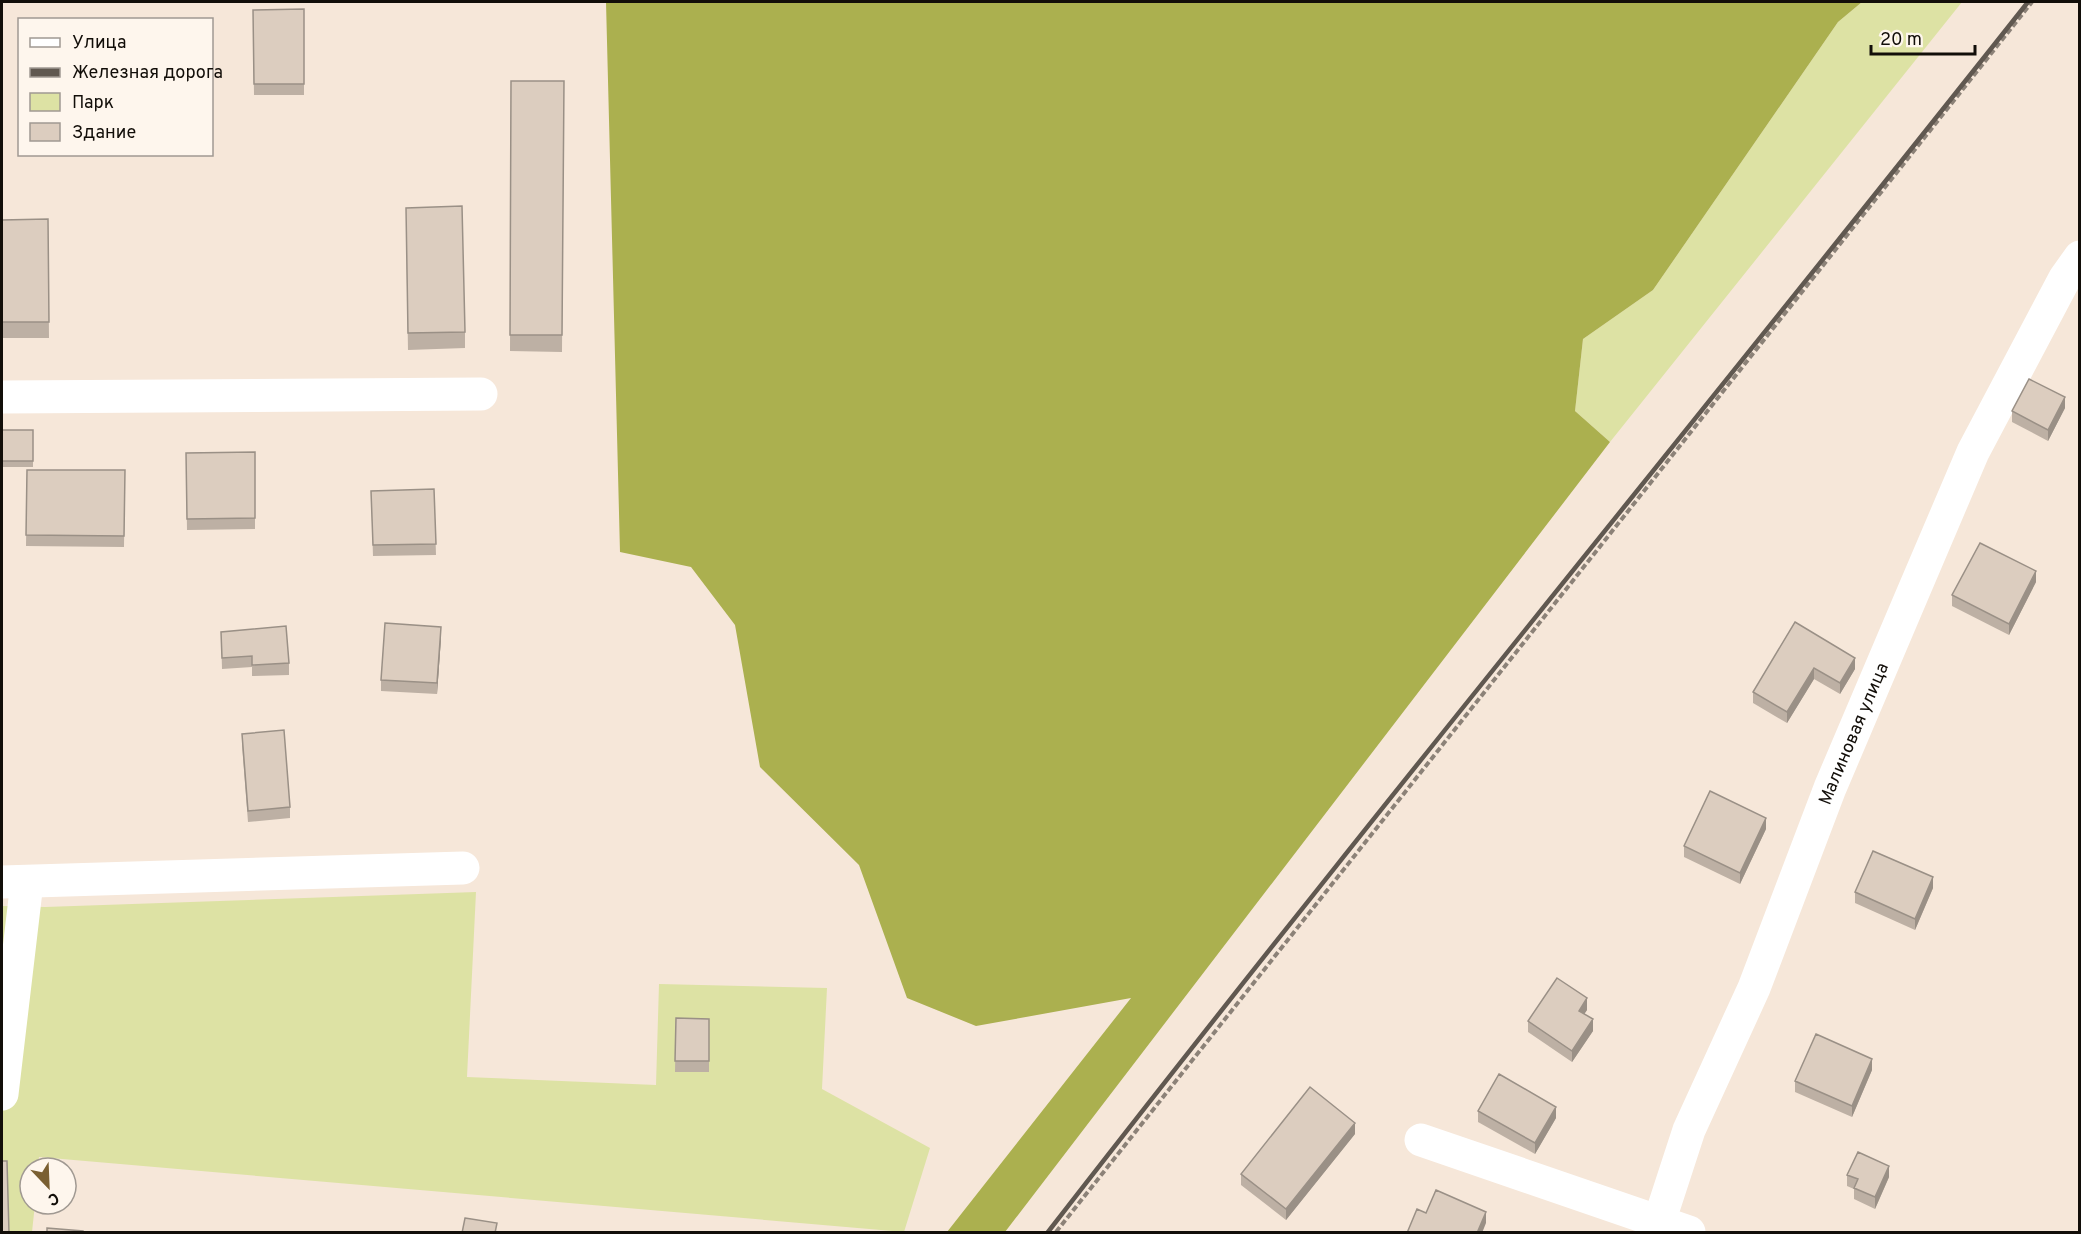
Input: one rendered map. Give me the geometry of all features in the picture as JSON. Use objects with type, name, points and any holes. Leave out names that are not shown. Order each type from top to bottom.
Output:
[{"type":"street","name":"Малиновая улица","points":[[1674,1227],[1689,1130],[1754,988],[1830,788],[1968,463],[2059,288],[2079,257]]},
{"type":"street","points":[[2,397],[481,394]]},
{"type":"street","points":[[2,1094],[14,882],[463,868]]},
{"type":"street","points":[[1421,1140],[1674,1227]]},
{"type":"path","points":[[1056,1233],[2032,2]]},
{"type":"green space","points":[[606,2],[1862,2],[1838,22],[1653,290],[1583,339],[1575,411],[1610,442],[1005,1232],[947,1232],[1131,998],[976,1026],[907,998],[859,865],[760,767],[735,625],[691,567],[620,552]]},
{"type":"green space","points":[[1862,2],[1962,2],[1610,442],[1575,411],[1583,339],[1653,290],[1838,22]]},
{"type":"green space","points":[[476,892],[467,1077],[656,1085],[659,984],[827,988],[822,1089],[930,1148],[904,1232],[78,1160],[78,1156],[18,1156],[18,1216],[34,1216],[32,1232],[2,1232],[2,906],[45,907]]},
{"type":"building","points":[[304,9],[304,84],[254,84],[253,10]]},
{"type":"building","points":[[511,81],[564,81],[562,335],[510,335]]},
{"type":"building","points":[[462,206],[465,332],[408,333],[406,208]]},
{"type":"building","points":[[48,219],[49,322],[2,322],[2,220]]},
{"type":"building","points":[[2029,379],[2065,397],[2048,430],[2012,411]]},
{"type":"building","points":[[2,430],[33,430],[33,461],[2,461]]},
{"type":"building","points":[[255,452],[255,518],[187,519],[186,453]]},
{"type":"building","points":[[27,470],[125,470],[124,536],[26,535]]},
{"type":"building","points":[[434,489],[436,544],[373,545],[371,491]]},
{"type":"building","points":[[1980,543],[2036,571],[2009,624],[1952,595]]},
{"type":"building","points":[[1795,622],[1855,658],[1840,683],[1814,668],[1787,712],[1753,692]]},
{"type":"building","points":[[385,623],[441,627],[437,683],[381,680]]},
{"type":"building","points":[[286,626],[289,663],[252,665],[252,656],[222,658],[221,632]]},
{"type":"building","points":[[284,730],[290,807],[248,811],[242,734]]},
{"type":"building","points":[[1710,791],[1766,818],[1740,873],[1684,846]]},
{"type":"building","points":[[1873,851],[1933,877],[1915,919],[1855,892]]},
{"type":"building","points":[[1557,978],[1587,998],[1579,1011],[1593,1019],[1572,1051],[1528,1021]]},
{"type":"building","points":[[676,1018],[709,1019],[709,1061],[675,1061]]},
{"type":"building","points":[[1816,1034],[1872,1059],[1852,1106],[1795,1081]]},
{"type":"building","points":[[1499,1074],[1556,1107],[1535,1143],[1478,1111]]},
{"type":"building","points":[[1310,1087],[1355,1123],[1286,1209],[1241,1174]]},
{"type":"building","points":[[1858,1152],[1889,1166],[1875,1197],[1854,1188],[1858,1179],[1847,1175]]},
{"type":"building","points":[[2,1161],[7,1161],[9,1233],[2,1233]]},
{"type":"building","points":[[1436,1190],[1486,1212],[1477,1233],[1407,1233],[1417,1209],[1426,1213]]},
{"type":"building","points":[[465,1218],[497,1223],[495,1233],[462,1233]]},
{"type":"building","points":[[47,1228],[83,1231],[83,1233],[47,1233]]},
{"type":"railway","points":[[1048,1232],[1413,769],[2028,2]]}]
